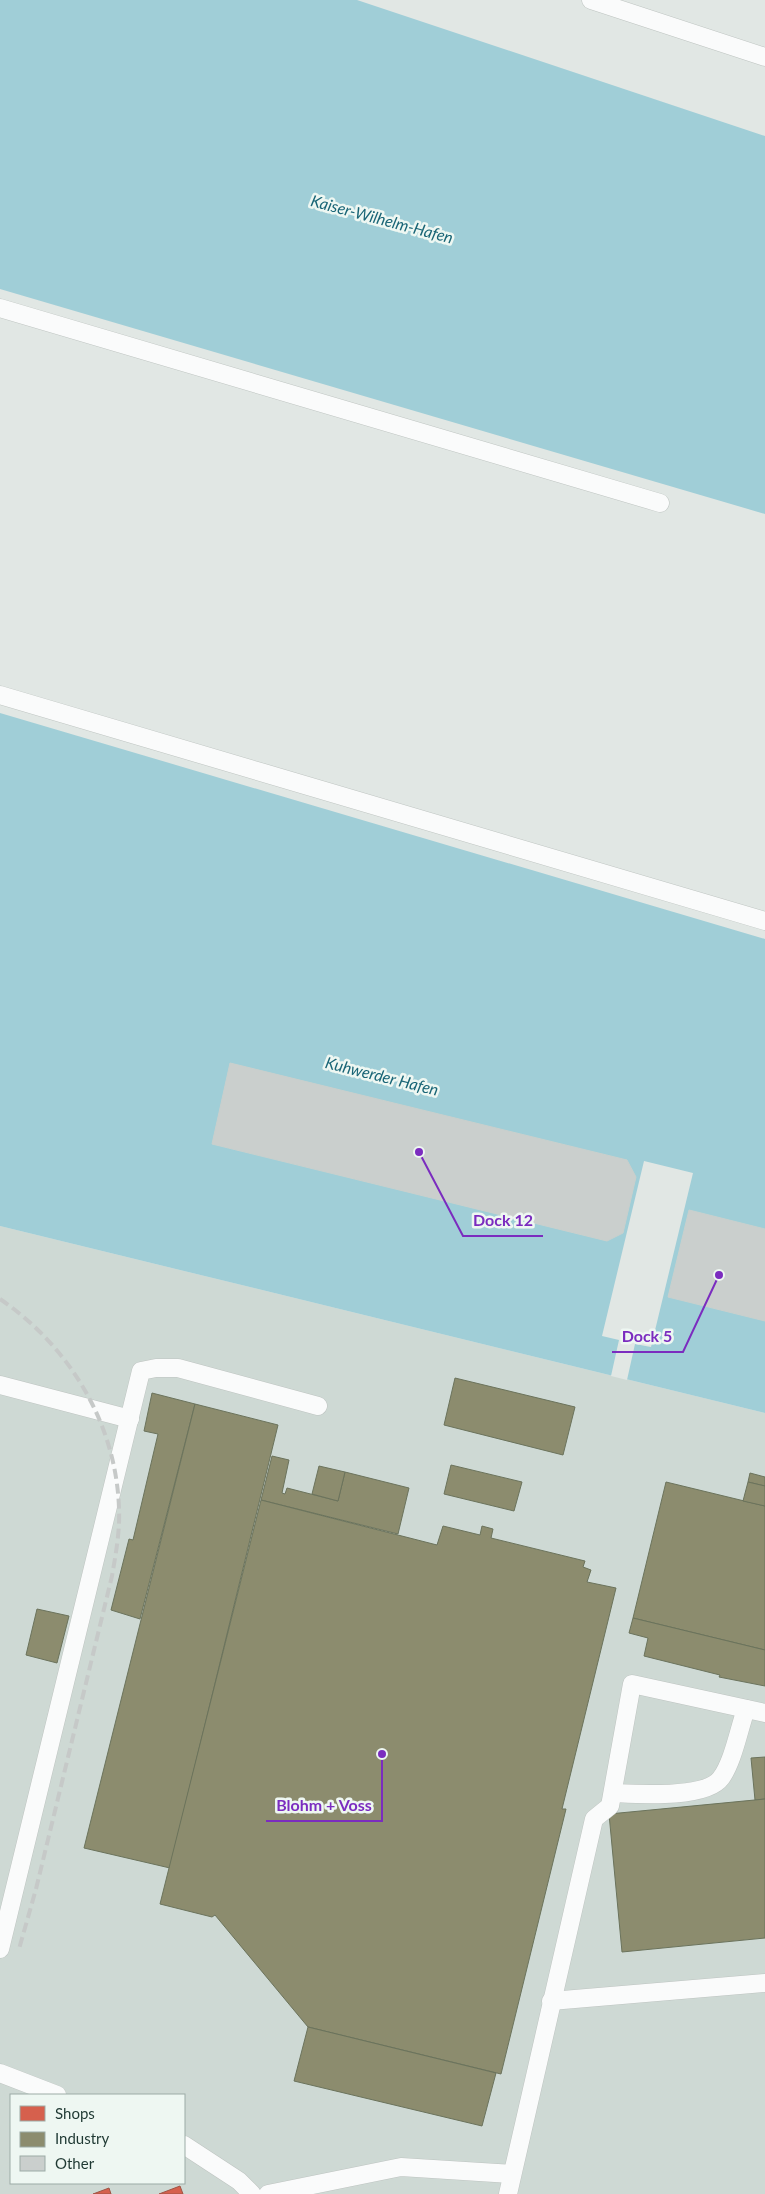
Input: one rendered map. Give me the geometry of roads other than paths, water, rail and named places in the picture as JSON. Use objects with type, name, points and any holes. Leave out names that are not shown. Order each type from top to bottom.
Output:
[{"type":"lane","points":[[591,0],[765,57]]},
{"type":"lane","points":[[0,308],[660,502]]},
{"type":"lane","points":[[0,695],[765,921]]},
{"type":"lane","points":[[0,1949],[7,1897],[142,1371],[156,1368],[178,1368],[318,1406]]},
{"type":"lane","points":[[0,1385],[130,1419]]},
{"type":"lane","points":[[508,2194],[594,1819],[610,1806],[632,1684],[765,1714]]},
{"type":"lane","points":[[613,1793],[636,1794],[697,1791],[715,1785],[727,1768],[746,1709]]},
{"type":"lane","points":[[551,2001],[765,1983]]},
{"type":"lane","points":[[0,2073],[55,2094]]},
{"type":"lane","points":[[185,2146],[239,2181],[252,2194]]},
{"type":"lane","points":[[268,2194],[401,2167],[512,2174]]},
{"type":"water","name":"Kaiser-Wilhelm-Hafen","points":[[0,0],[357,0],[765,136],[765,514],[0,289]]},
{"type":"water","name":"Kuhwerder Hafen","points":[[0,713],[765,939],[765,1413],[0,1226]]},
{"type":"railway","points":[[0,1299],[25,1318],[47,1340],[67,1363],[84,1389],[98,1417],[109,1446],[116,1477],[119,1508],[118,1534],[112,1576],[36,1889],[19,1949]]},
{"type":"place","name":"Dock 12","points":[[419,1152]]},
{"type":"place","name":"Dock 5","points":[[719,1275]]},
{"type":"place","name":"Blohm + Voss","points":[[382,1754]]}]
